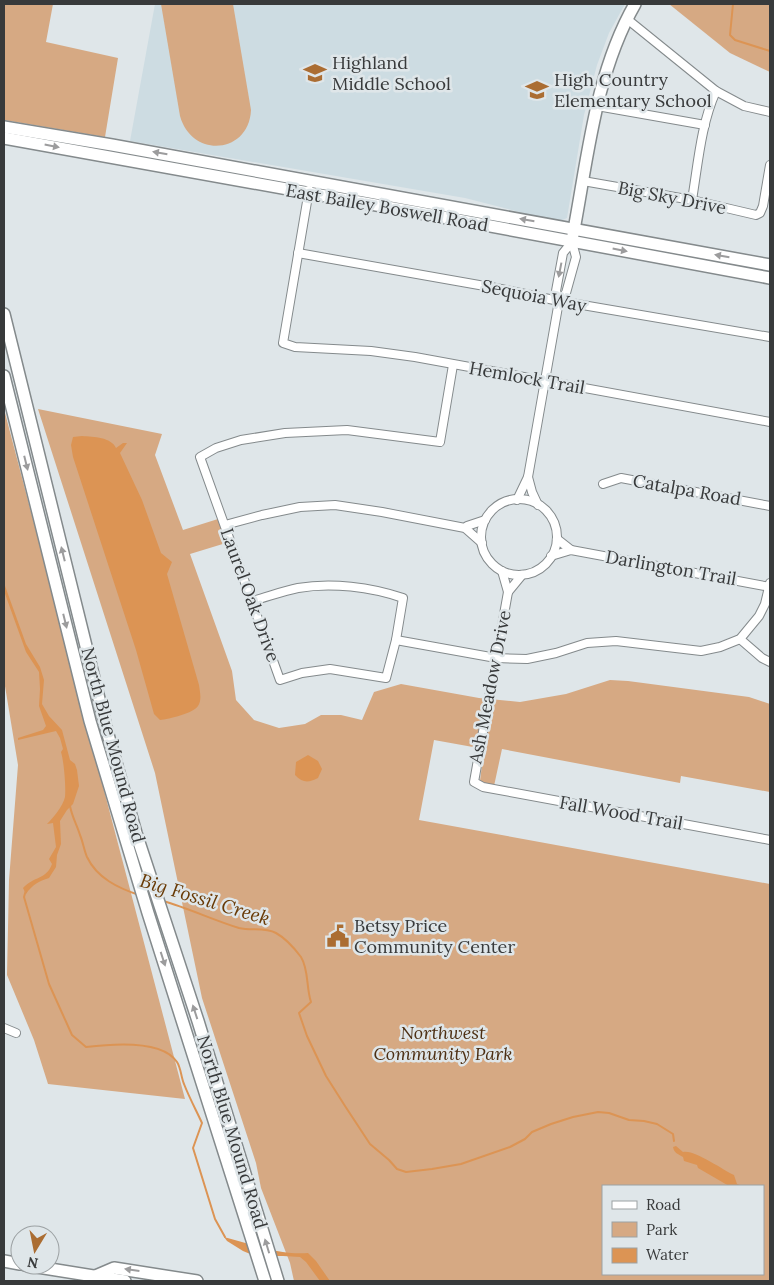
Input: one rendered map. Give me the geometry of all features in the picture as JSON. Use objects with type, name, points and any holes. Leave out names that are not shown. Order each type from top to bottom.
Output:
[{"type":"main road","points":[[572,242],[597,106],[610,58],[634,4]]},
{"type":"main road","name":"East Bailey Boswell Road","points":[[4,127],[311,181],[416,206],[453,219],[770,278]]},
{"type":"main road","name":"East Bailey Boswell Road","points":[[4,140],[22,140],[309,194],[416,206],[456,207],[770,265]]},
{"type":"main road","points":[[180,170],[181,165],[184,164],[212,168],[230,166]]},
{"type":"main road","points":[[229,179],[238,176],[266,180],[270,179],[273,174]]},
{"type":"main road","points":[[453,219],[456,207]]},
{"type":"main road","name":"North Blue Mound Road","points":[[4,314],[107,731],[278,1281]]},
{"type":"main road","name":"North Blue Mound Road","points":[[19,375],[4,377],[90,721],[148,913],[265,1281]]},
{"type":"main road","points":[[93,1277],[114,1268],[197,1281]]},
{"type":"main road","points":[[60,1271],[125,1281]]},
{"type":"street","points":[[627,19],[716,91],[744,106],[770,112]]},
{"type":"street","points":[[692,200],[705,125],[710,104],[716,91]]},
{"type":"street","points":[[597,106],[705,125]]},
{"type":"street","name":"Big Sky Drive","points":[[583,181],[692,200],[752,214],[760,213],[763,206],[770,165]]},
{"type":"street","points":[[298,253],[311,181]]},
{"type":"street","points":[[516,500],[528,478],[559,301],[556,291],[563,253],[572,242]]},
{"type":"street","points":[[559,301],[566,293],[576,257],[572,242]]},
{"type":"street","name":"Sequoia Way","points":[[298,253],[487,286],[559,301],[770,336]]},
{"type":"street","name":"Hemlock Trail","points":[[298,253],[283,342],[296,347],[371,351],[770,422]]},
{"type":"street","name":"Laurel Oak Drive","points":[[396,640],[386,678],[330,669],[302,672],[280,680],[200,457],[216,448],[241,440],[285,433],[347,430],[440,442],[453,365]]},
{"type":"street","points":[[528,478],[538,505]]},
{"type":"street","name":"Catalpa Road","points":[[603,484],[621,478],[770,506]]},
{"type":"street","points":[[516,500],[526,500],[538,505],[552,519],[556,529],[557,539],[551,556],[539,569],[522,575],[502,571],[492,564],[485,554],[481,535],[485,520],[498,506],[516,500]]},
{"type":"street","points":[[225,525],[300,507],[335,506],[382,512],[465,528],[482,543]]},
{"type":"street","points":[[465,528],[485,520]]},
{"type":"street","name":"Darlington Trail","points":[[557,539],[572,550]]},
{"type":"street","name":"Darlington Trail","points":[[551,556],[572,550],[770,585]]},
{"type":"street","name":"Ash Meadow Drive","points":[[474,782],[508,592],[502,571]]},
{"type":"street","name":"Ash Meadow Drive","points":[[508,592],[522,575]]},
{"type":"street","points":[[252,601],[299,588],[333,585],[371,590],[403,598],[396,640],[496,658],[527,659],[556,653],[587,643],[616,640],[701,651],[720,647],[740,639],[759,616],[765,604],[770,585]]},
{"type":"street","points":[[740,639],[762,658],[770,662]]},
{"type":"street","name":"Fall Wood Trail","points":[[474,782],[483,787],[770,840]]},
{"type":"street","points":[[4,1028],[16,1033]]},
{"type":"shaded area","name":"Highland Middle School","points":[[155,4],[625,4],[609,33],[597,65],[584,115],[567,218],[558,222],[465,198],[130,141]]},
{"type":"green space","points":[[4,4],[53,4],[46,42],[118,58],[105,137],[4,120]]},
{"type":"green space","points":[[161,4],[233,4],[251,110],[248,125],[241,136],[231,143],[219,146],[207,145],[196,139],[186,130],[180,116]]},
{"type":"green space","points":[[669,4],[770,4],[770,72],[730,53]]},
{"type":"green space","points":[[4,409],[185,1099],[48,1084],[34,1040],[7,975],[9,880],[18,765],[4,680]]},
{"type":"green space","name":"Northwest Community Park","points":[[38,409],[162,434],[155,455],[183,530],[218,519],[226,543],[190,554],[232,671],[236,700],[254,720],[279,728],[305,724],[321,715],[341,715],[362,720],[374,692],[401,684],[479,698],[520,702],[566,694],[610,680],[749,697],[770,704],[770,792],[681,776],[680,783],[502,749],[494,786],[480,781],[484,749],[434,740],[419,820],[770,884],[770,1281],[294,1281],[290,1263],[261,1188],[256,1163],[202,998],[155,773]]},
{"type":"water","points":[[82,436],[106,440],[114,444],[116,448],[123,443],[127,443],[120,453],[142,500],[161,553],[172,562],[167,574],[200,693],[198,706],[187,713],[160,720],[154,714],[136,650],[73,457],[71,445],[73,437]]},
{"type":"water","points":[[4,583],[26,644],[40,667],[44,680],[42,704],[49,716],[62,730],[70,760],[75,764],[77,770],[79,786],[73,804],[60,821],[61,844],[57,855],[56,867],[49,878],[36,884],[26,894],[23,888],[46,873],[52,864],[49,859],[56,847],[53,823],[47,824],[60,808],[65,797],[61,752],[63,749],[56,731],[18,740],[18,738],[43,730],[46,726],[39,706],[39,672],[26,652],[4,591]]},
{"type":"water","points":[[308,755],[318,761],[322,769],[318,778],[311,781],[301,780],[295,775],[296,762]]},
{"type":"water","points":[[676,1146],[683,1152],[701,1157],[734,1175],[737,1184],[740,1185],[727,1185],[698,1168],[697,1165],[684,1161],[683,1157],[674,1151],[673,1147]]},
{"type":"water","points":[[224,1237],[276,1251],[308,1253],[330,1281],[320,1281],[300,1257],[255,1256],[243,1251]]},
{"type":"waterway","points":[[733,4],[730,35],[735,40],[770,51]]},
{"type":"waterway","name":"Big Fossil Creek","points":[[70,806],[86,854],[96,871],[123,889],[139,895]]},
{"type":"waterway","points":[[26,890],[24,897],[49,984],[72,1035],[86,1047],[121,1044],[148,1046],[170,1055],[177,1062],[186,1089],[202,1123],[193,1148],[215,1219],[225,1237]]},
{"type":"waterway","name":"Big Fossil Creek","points":[[163,901],[239,928],[272,931],[290,944],[304,962],[311,1002],[299,1013],[307,1036],[326,1076],[370,1144],[397,1169],[406,1172],[461,1164],[510,1147],[525,1139],[532,1132],[551,1124],[598,1112],[609,1113],[629,1120],[657,1124],[673,1134],[674,1141]]},
{"type":"place","name":"Highland Middle School","points":[[315,73]]},
{"type":"place","name":"High Country Elementary School","points":[[537,90]]},
{"type":"place","name":"Betsy Price Community Center","points":[[338,936]]}]
